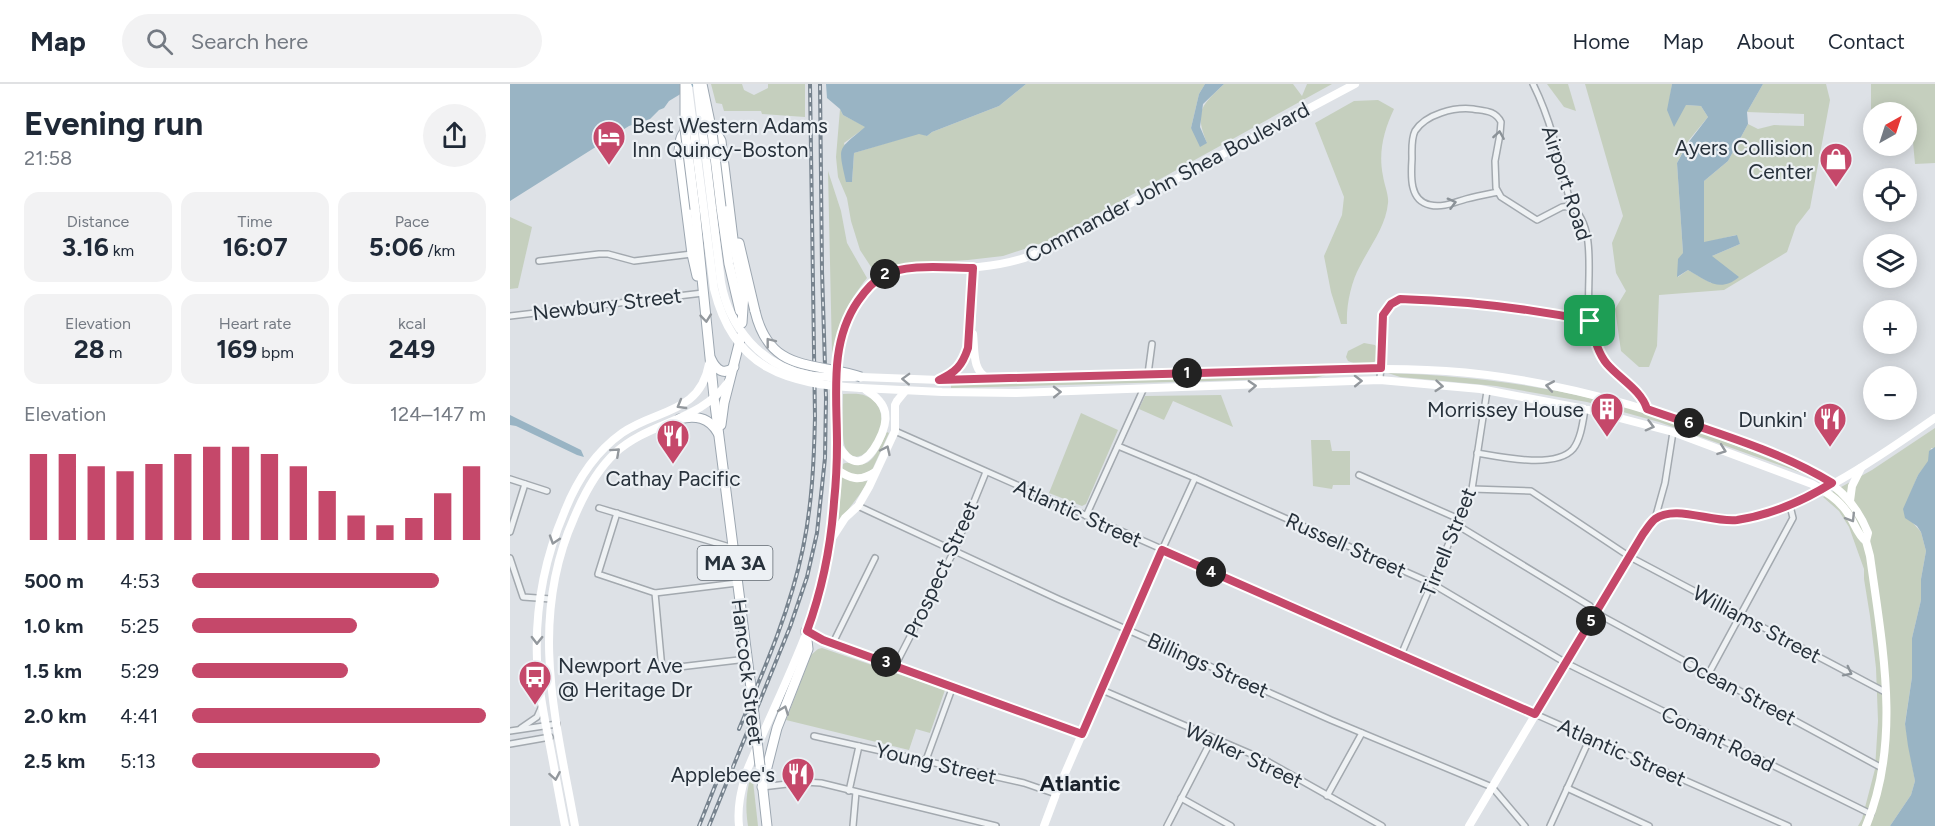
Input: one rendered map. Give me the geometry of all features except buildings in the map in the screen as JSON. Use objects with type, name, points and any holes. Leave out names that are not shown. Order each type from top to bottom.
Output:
[{"type":"main road","name":"Hancock Street","points":[[687,84],[685,129],[718,434],[767,826]]},
{"type":"main road","points":[[687,84],[714,289],[720,312],[738,341],[754,358],[784,376],[819,385],[1016,393],[1380,380],[1487,391],[1585,409],[1673,432],[1812,484],[1822,489],[1841,505],[1849,514],[1860,537],[1866,541]]},
{"type":"main road","name":"Hancock Street","points":[[699,84],[712,132],[725,205],[727,253],[742,323],[742,333],[722,417],[720,446]]},
{"type":"main road","points":[[699,84],[721,282],[726,303],[735,323],[755,348],[772,361],[787,368],[814,376],[939,380],[1381,368],[1448,371],[1557,387],[1647,409],[1782,458],[1832,483],[1850,501],[1868,533],[1866,541],[1881,641],[1885,692],[1885,736],[1882,768],[1866,826]]},
{"type":"main road","name":"Commander John Shea Boulevard","points":[[739,826],[740,794],[746,773],[807,631],[817,602],[832,526],[837,445],[836,399],[839,348],[847,321],[866,290],[877,279],[895,270],[973,268],[1011,262],[1045,249],[1354,84]]},
{"type":"main road","points":[[704,293],[697,277],[692,254],[679,152],[681,137],[687,129],[699,125],[712,127],[719,135],[725,205],[760,328],[765,337],[784,357],[803,365],[861,377]]},
{"type":"main road","points":[[939,380],[953,374],[965,357],[968,348],[973,268]]},
{"type":"main road","points":[[971,322],[977,370],[982,376],[993,380]]},
{"type":"main road","points":[[710,357],[716,368],[722,372],[734,369]]},
{"type":"main road","points":[[565,826],[546,726],[537,662],[537,619],[548,557],[558,526],[589,465],[607,445],[633,426],[677,408],[692,399],[704,381],[710,357]]},
{"type":"main road","points":[[575,826],[556,724],[548,655],[551,599],[558,563],[568,532],[596,474],[614,454],[649,431],[694,412],[714,397],[727,383],[734,369]]},
{"type":"main road","points":[[837,445],[849,458],[856,461],[863,460],[871,455],[885,428],[884,407],[873,394],[861,388]]},
{"type":"main road","points":[[828,546],[842,522],[858,506],[876,472],[895,431],[895,405],[906,390]]},
{"type":"main road","points":[[679,419],[701,418],[712,425],[718,434]]},
{"type":"main road","points":[[1469,826],[1643,534],[1655,519],[1675,513],[1716,520],[1739,520],[1790,506],[1862,466],[1935,418]]},
{"type":"main road","points":[[1850,501],[1852,486],[1862,466]]},
{"type":"main road","points":[[836,469],[853,479],[861,479],[876,472]]},
{"type":"main road","points":[[1047,825],[1056,794],[1162,550]]},
{"type":"main road","points":[[762,787],[777,728],[808,649],[807,631]]},
{"type":"street","name":"Airport Road","points":[[1533,84],[1544,109],[1571,206],[1579,212],[1586,236],[1589,254],[1590,321],[1601,355],[1644,400],[1647,409]]},
{"type":"street","points":[[1498,192],[1439,206],[1427,205],[1417,196],[1411,180],[1412,140],[1416,131],[1430,118],[1453,109],[1473,109],[1495,114],[1501,122],[1495,161],[1496,188],[1501,197],[1537,220],[1562,207],[1571,206]]},
{"type":"street","points":[[539,261],[599,254],[634,261],[692,254]]},
{"type":"street","name":"Newbury Street","points":[[510,315],[704,293]]},
{"type":"street","points":[[1380,380],[1383,315],[1391,304],[1400,299],[1478,303],[1590,321]]},
{"type":"street","points":[[1148,375],[1152,344]]},
{"type":"street","points":[[1086,516],[1143,390]]},
{"type":"street","name":"Tirrell Street","points":[[1401,655],[1472,489],[1487,391]]},
{"type":"street","points":[[1478,453],[1530,460],[1568,454],[1579,435],[1585,409]]},
{"type":"street","name":"Atlantic Street","points":[[895,431],[1788,826]]},
{"type":"street","points":[[1655,519],[1665,483],[1673,432]]},
{"type":"street","name":"Russell Street","points":[[1118,446],[1431,583],[1566,663]]},
{"type":"street","name":"Prospect Street","points":[[895,666],[954,550],[986,472]]},
{"type":"street","name":"Ocean Street","points":[[1359,475],[1458,522],[1590,606],[1596,613],[1882,768]]},
{"type":"street","points":[[1162,550],[1195,478]]},
{"type":"street","points":[[510,479],[547,491]]},
{"type":"street","points":[[510,532],[525,484]]},
{"type":"street","name":"Williams Street","points":[[1472,489],[1531,491],[1630,557],[1885,692]]},
{"type":"street","name":"Billings Street","points":[[858,506],[1362,733],[1492,787],[1525,826]]},
{"type":"street","points":[[1709,673],[1793,518],[1790,506]]},
{"type":"street","points":[[599,508],[733,548]]},
{"type":"street","points":[[617,513],[598,574],[655,593],[737,583]]},
{"type":"street","points":[[510,558],[523,597],[551,599]]},
{"type":"street","points":[[834,643],[875,558]]},
{"type":"street","points":[[655,593],[662,669],[747,659]]},
{"type":"street","points":[[807,631],[895,666],[1082,734]]},
{"type":"street","name":"Conant Road","points":[[1566,663],[1871,814]]},
{"type":"street","points":[[926,760],[953,686]]},
{"type":"street","name":"Walker Street","points":[[1102,690],[1265,760],[1382,826]]},
{"type":"street","points":[[517,730],[537,717],[542,700]]},
{"type":"street","points":[[510,731],[556,724]]},
{"type":"street","points":[[1327,796],[1362,733]]},
{"type":"street","points":[[510,744],[559,735]]},
{"type":"street","name":"Young Street","points":[[814,736],[1024,783],[1056,794]]},
{"type":"street","points":[[1167,826],[1212,738]]},
{"type":"street","points":[[1550,826],[1590,738]]},
{"type":"street","points":[[853,826],[852,792],[859,746]]},
{"type":"street","points":[[762,787],[813,782],[996,826]]},
{"type":"street","points":[[1567,788],[1649,826]]},
{"type":"street","points":[[1181,798],[1231,826]]},
{"type":"green space","points":[[711,84],[742,84],[744,90],[754,95],[768,88],[768,84],[805,84],[805,117],[762,114],[761,111],[724,111],[722,104],[716,103]]},
{"type":"green space","points":[[1026,84],[1205,84],[1199,94],[1191,128],[1207,143],[1201,123],[1202,110],[1224,84],[1293,84],[1302,96],[1307,84],[1332,84],[1048,241],[1003,256],[894,265],[875,273],[860,250],[847,198],[838,177],[836,157],[840,109],[843,115],[866,127],[844,143],[852,182],[854,153],[919,133],[927,136],[999,106]]},
{"type":"green space","points":[[1547,84],[1568,84],[1576,111],[1564,107]]},
{"type":"green space","points":[[1585,84],[1672,84],[1668,110],[1686,105],[1701,106],[1708,117],[1689,140],[1677,163],[1683,253],[1678,277],[1688,270],[1711,283],[1712,256],[1740,244],[1736,235],[1704,243],[1704,181],[1728,161],[1748,124],[1758,129],[1774,125],[1804,126],[1804,114],[1747,112],[1763,84],[1826,84],[1830,100],[1810,208],[1796,226],[1787,252],[1724,290],[1659,295],[1657,346],[1649,367],[1639,367],[1621,351],[1615,309],[1626,291],[1616,273],[1612,243],[1623,216]]},
{"type":"green space","points":[[1871,84],[1935,84],[1935,163],[1915,164],[1917,102],[1871,102]]},
{"type":"green space","points":[[1378,100],[1394,109],[1387,125],[1382,150],[1382,167],[1388,200],[1387,211],[1381,228],[1354,279],[1348,302],[1347,324],[1341,324],[1331,292],[1324,256],[1342,215],[1344,197],[1315,123],[1354,101]]},
{"type":"green space","points":[[828,171],[841,211],[847,243],[867,278],[844,314],[832,354]]},
{"type":"green space","points":[[510,217],[532,227],[518,288],[510,289]]},
{"type":"green space","points":[[1364,343],[1375,345],[1377,360],[1363,364],[1348,361],[1346,357],[1348,351]]},
{"type":"green space","points":[[1368,372],[1368,374],[1326,375],[1315,378],[951,388],[951,384]]},
{"type":"green space","points":[[1388,373],[1492,381],[1595,399],[1662,418],[1816,478],[1659,422],[1587,402],[1496,386],[1400,377]]},
{"type":"green space","points":[[843,394],[866,396],[877,404],[881,415],[881,428],[876,440],[861,456],[853,456],[844,445]]},
{"type":"green space","points":[[1221,395],[1233,427],[1173,401],[1164,420],[1139,409],[1145,396]]},
{"type":"green space","points":[[1081,413],[1118,430],[1086,504],[1082,506],[1049,493]]},
{"type":"green space","points":[[1935,428],[1935,448],[1931,448],[1929,461],[1918,475],[1909,497],[1912,522],[1921,532],[1926,551],[1921,579],[1921,600],[1912,638],[1912,677],[1905,723],[1915,781],[1911,795],[1890,826],[1858,826],[1862,819],[1875,769],[1878,721],[1876,668],[1864,569],[1849,527],[1839,511],[1823,497],[1872,470]]},
{"type":"green space","points":[[887,432],[889,433],[872,470],[857,477],[842,470],[843,464],[863,464],[871,460]]},
{"type":"green space","points":[[1311,440],[1330,440],[1332,451],[1350,451],[1350,485],[1333,485],[1332,489],[1313,486]]},
{"type":"green space","points":[[842,477],[855,482],[868,481],[838,523]]},
{"type":"green space","points":[[822,648],[945,690],[930,733],[916,729],[909,750],[786,720],[811,655]]},
{"type":"green space","points":[[752,772],[758,826],[748,826],[747,819],[747,792]]},
{"type":"water","points":[[510,84],[697,84],[669,101],[650,119],[629,126],[510,201]]},
{"type":"water","points":[[826,84],[1026,84],[999,106],[927,136],[919,134],[854,153],[852,182],[846,182],[842,150],[865,127],[843,115],[840,109],[827,98]]},
{"type":"water","points":[[1205,84],[1224,84],[1203,104],[1200,127],[1207,143],[1200,147],[1191,128],[1199,94]]},
{"type":"water","points":[[1672,84],[1763,84],[1747,112],[1748,124],[1728,161],[1704,181],[1704,242],[1737,235],[1740,244],[1712,256],[1739,277],[1726,284],[1714,284],[1688,270],[1677,277],[1678,259],[1683,253],[1677,163],[1688,143],[1708,117],[1701,106],[1686,105],[1674,127],[1667,110]]},
{"type":"water","points":[[510,415],[581,450],[584,457],[510,425]]},
{"type":"water","points":[[1935,447],[1935,826],[1890,826],[1911,795],[1915,781],[1905,724],[1912,677],[1912,638],[1921,600],[1921,579],[1926,551],[1921,532],[1917,526],[1905,518],[1903,509],[1918,475],[1928,461],[1929,451]]},
{"type":"railway","points":[[739,729],[791,595],[803,548],[810,499],[815,417],[810,84]]},
{"type":"railway","points":[[709,826],[790,627],[807,577],[817,533],[825,458],[826,398],[820,84]]},
{"type":"railway","points":[[699,826],[719,776]]},
{"type":"place","name":"Best Western Adams Inn Quincy-Boston","points":[[609,166]]},
{"type":"place","name":"Ayers Collision Center","points":[[1836,188]]},
{"type":"place","name":"Morrissey House","points":[[1607,438]]},
{"type":"place","name":"Dunkin'","points":[[1830,448]]},
{"type":"place","name":"Cathay Pacific","points":[[673,465]]},
{"type":"place","name":"Newport Ave @ Heritage Dr","points":[[535,706]]},
{"type":"place","name":"Applebee's","points":[[798,803]]},
{"type":"district","name":"Atlantic","points":[[1080,783]]},
{"type":"route","points":[[973,268],[968,348],[961,365],[953,374],[939,380],[1381,368],[1383,315],[1391,304],[1400,299],[1478,303],[1590,321],[1601,355],[1644,400],[1647,409],[1782,458],[1832,483],[1787,507],[1739,520],[1716,520],[1675,513],[1655,519],[1643,534],[1535,714],[1162,550],[1082,734],[823,640],[807,631],[817,602],[832,526],[837,445],[836,399],[839,348],[847,321],[854,308],[872,283],[889,272],[904,269],[973,268]]}]
